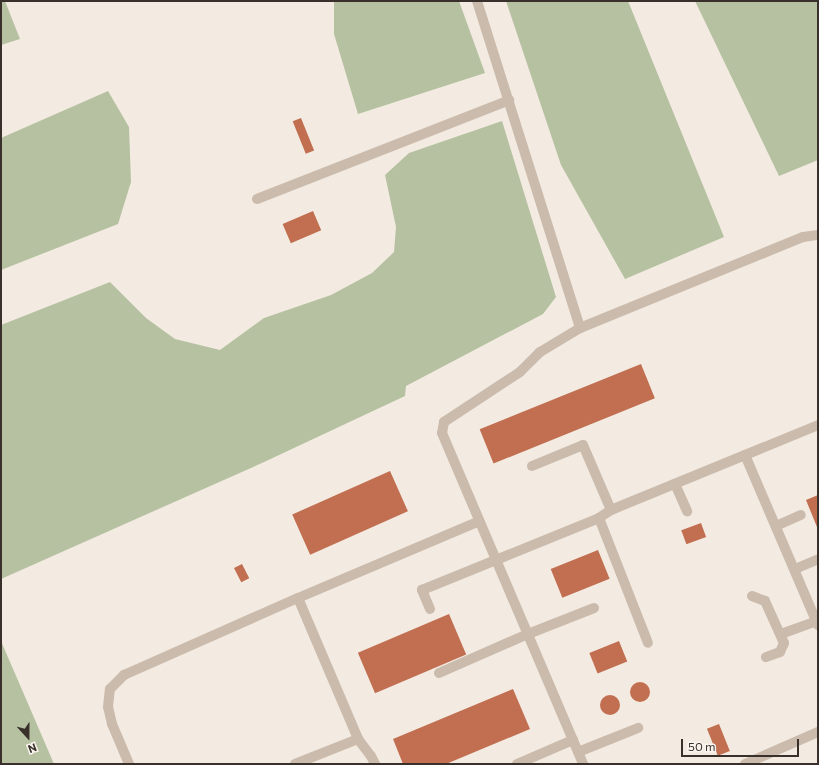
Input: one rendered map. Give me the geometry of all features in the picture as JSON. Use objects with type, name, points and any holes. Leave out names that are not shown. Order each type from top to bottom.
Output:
[{"type":"street","points":[[477,1],[580,328]]},
{"type":"street","points":[[257,199],[509,100]]},
{"type":"street","points":[[583,764],[447,447],[442,433],[444,422],[520,372],[540,352],[580,328],[803,237],[818,235]]},
{"type":"street","points":[[430,609],[422,590],[600,518],[611,510],[818,425]]},
{"type":"street","points":[[532,466],[582,445],[611,510]]},
{"type":"street","points":[[745,455],[817,623],[781,634]]},
{"type":"street","points":[[675,484],[687,512]]},
{"type":"street","points":[[776,526],[801,515]]},
{"type":"street","points":[[600,518],[648,643]]},
{"type":"street","points":[[129,764],[112,724],[108,707],[110,689],[124,675],[298,598],[479,522]]},
{"type":"street","points":[[795,569],[818,559]]},
{"type":"street","points":[[752,596],[765,601],[784,643],[780,652],[766,657]]},
{"type":"street","points":[[298,598],[358,739],[375,764]]},
{"type":"street","points":[[439,673],[528,634],[594,608]]},
{"type":"street","points":[[578,752],[638,728]]},
{"type":"street","points":[[745,764],[818,732]]},
{"type":"street","points":[[295,764],[358,739]]},
{"type":"street","points":[[517,764],[573,740]]},
{"type":"green space","points":[[1,1],[5,1],[20,39],[1,45]]},
{"type":"green space","points":[[334,1],[459,1],[485,73],[358,114],[334,34]]},
{"type":"green space","points":[[506,1],[628,1],[724,237],[625,279],[561,165]]},
{"type":"green space","points":[[695,1],[818,1],[818,160],[779,176]]},
{"type":"green space","points":[[108,91],[129,127],[131,182],[118,224],[1,270],[1,138]]},
{"type":"green space","points":[[502,121],[556,297],[543,314],[406,386],[405,396],[262,463],[1,579],[1,325],[110,282],[146,318],[175,339],[220,350],[264,318],[331,295],[372,273],[394,252],[396,227],[385,175],[409,153]]},
{"type":"green space","points":[[1,641],[54,764],[1,764]]},
{"type":"building","points":[[301,118],[314,150],[306,154],[293,121]]},
{"type":"building","points":[[313,211],[321,230],[291,243],[283,224]]},
{"type":"building","points":[[641,364],[655,398],[494,463],[480,429]]},
{"type":"building","points":[[390,471],[408,511],[310,555],[292,515]]},
{"type":"building","points":[[818,495],[818,526],[817,527],[806,500]]},
{"type":"building","points":[[701,523],[706,537],[686,544],[681,530]]},
{"type":"building","points":[[598,550],[610,579],[562,598],[551,569]]},
{"type":"building","points":[[242,564],[249,578],[241,582],[234,568]]},
{"type":"building","points":[[449,614],[466,655],[375,693],[358,653]]},
{"type":"building","points":[[619,641],[627,661],[598,673],[589,653]]},
{"type":"building","points":[[640,682],[647,685],[650,692],[647,699],[640,702],[633,699],[630,692],[633,685]]},
{"type":"building","points":[[513,689],[530,729],[446,764],[403,764],[393,739]]},
{"type":"building","points":[[610,695],[617,698],[620,705],[617,712],[610,715],[603,712],[600,705],[603,698]]},
{"type":"building","points":[[719,724],[730,751],[718,756],[707,729]]}]
